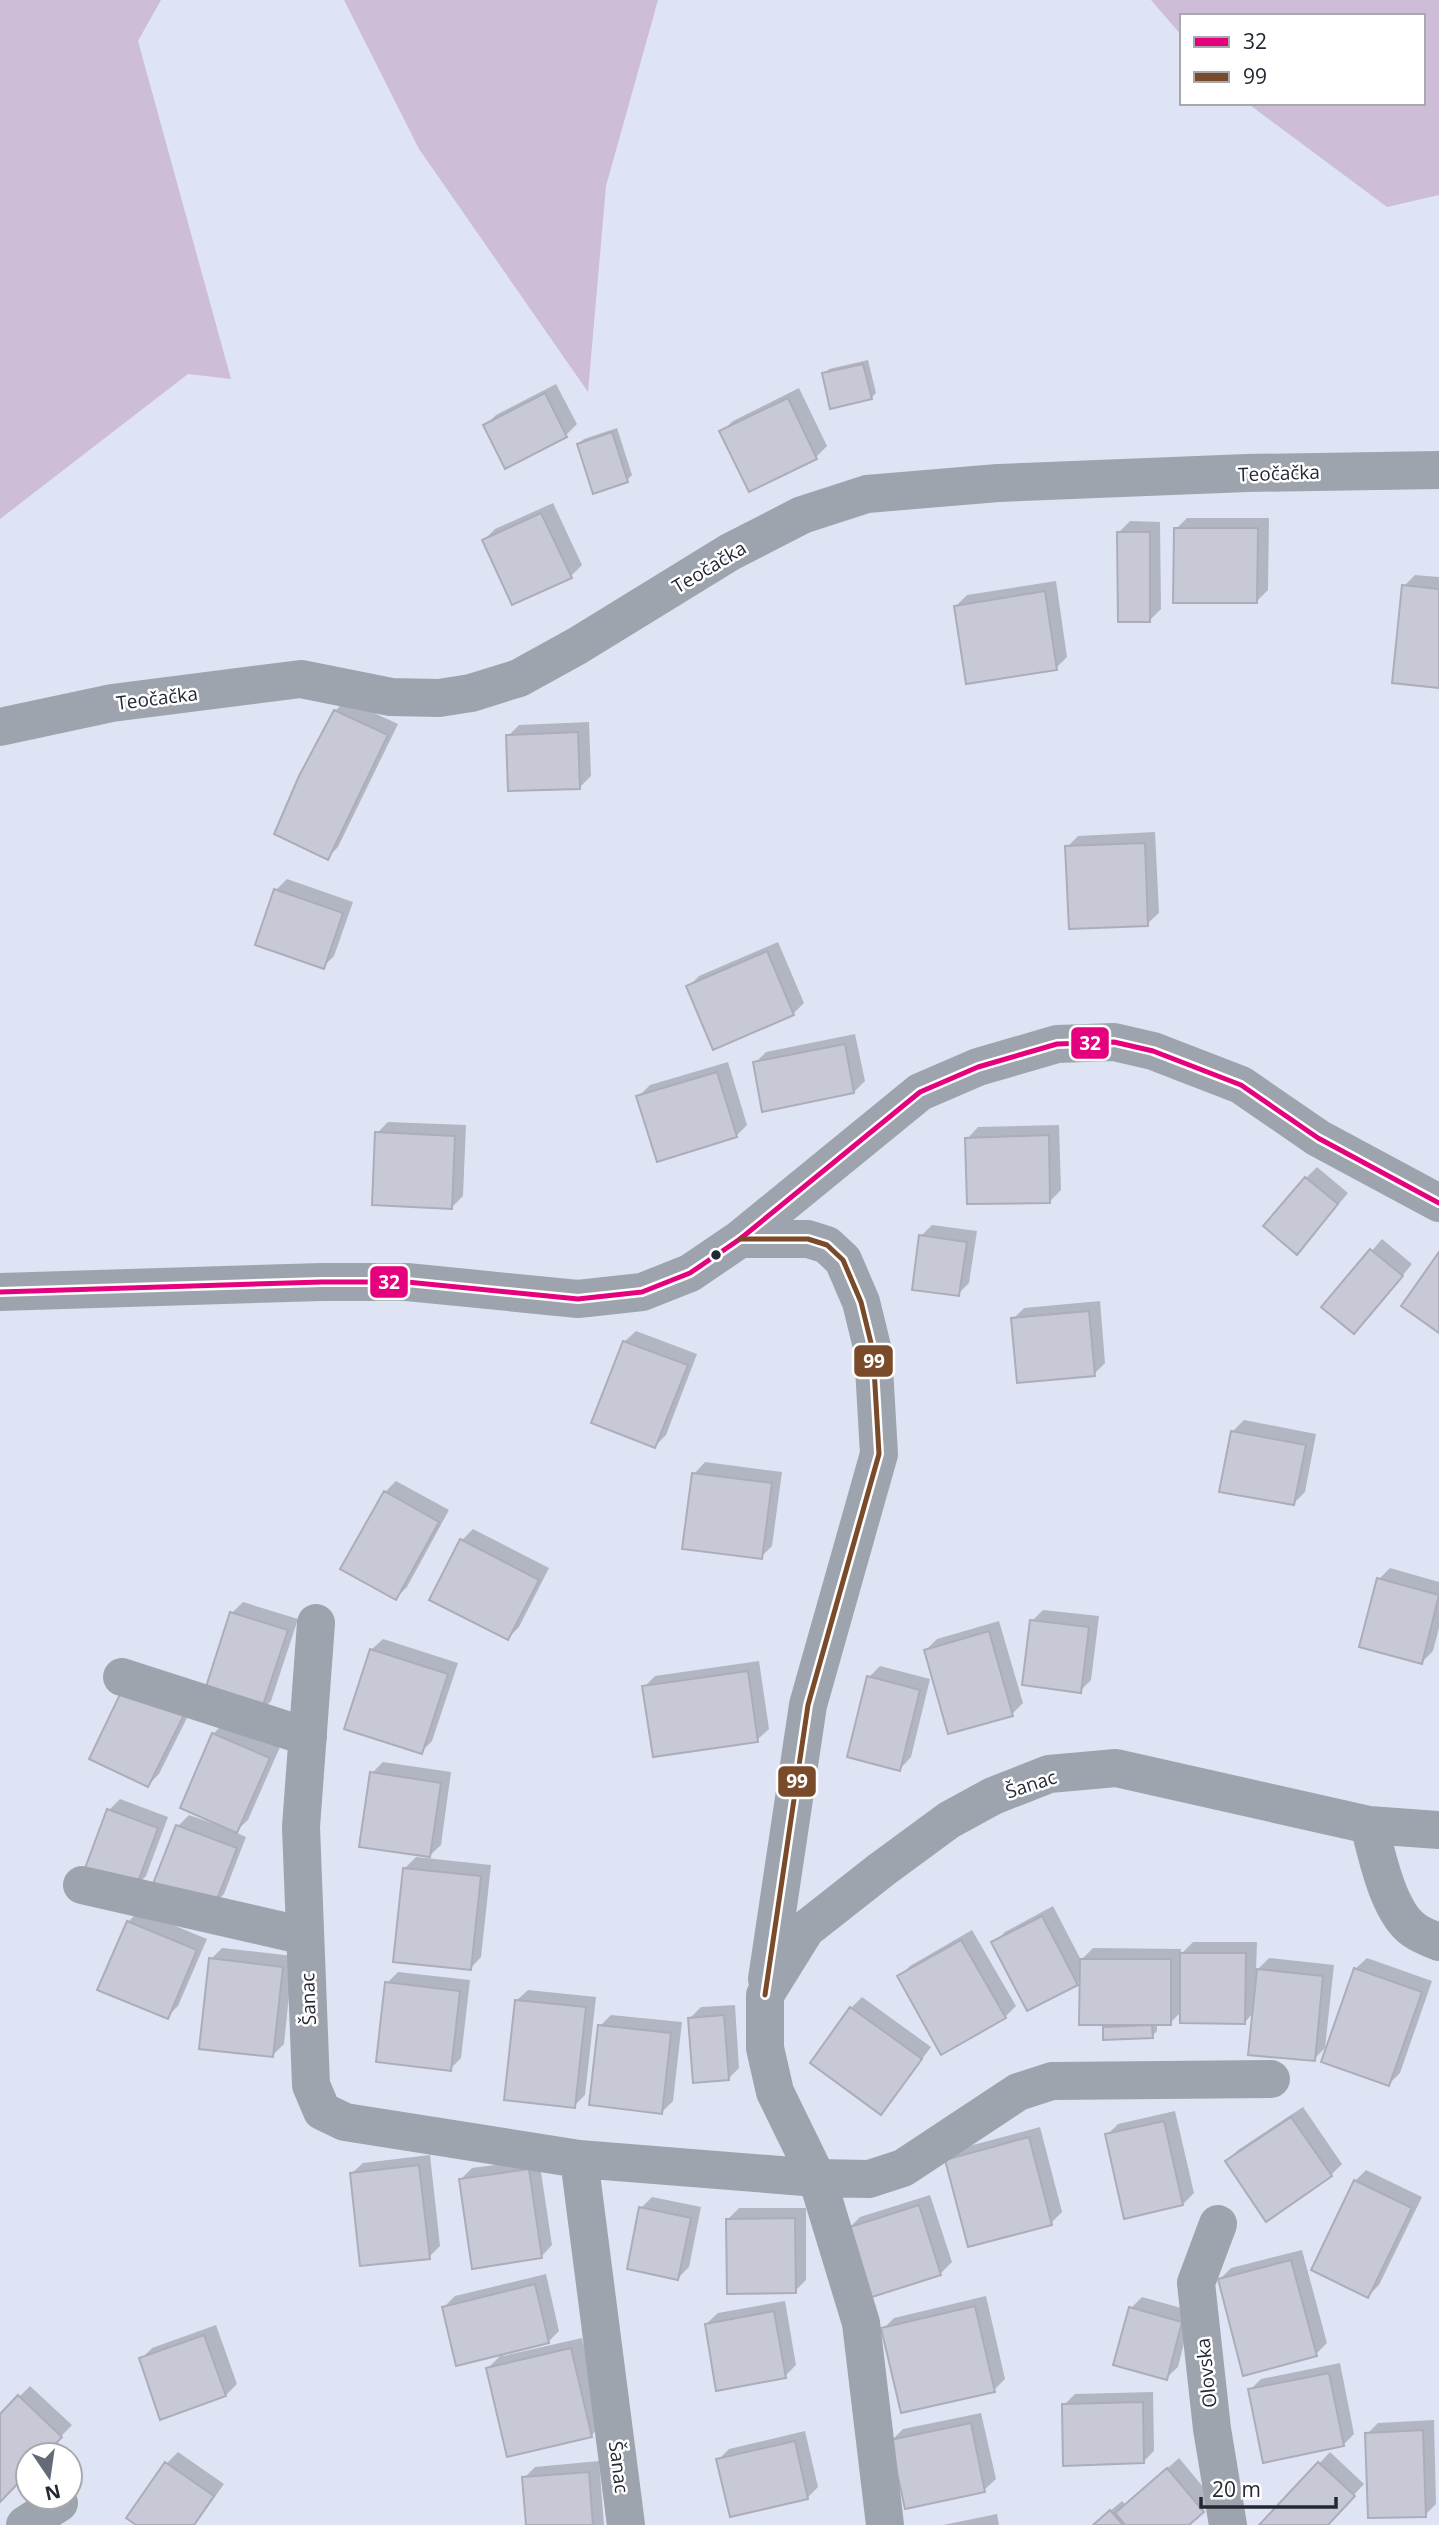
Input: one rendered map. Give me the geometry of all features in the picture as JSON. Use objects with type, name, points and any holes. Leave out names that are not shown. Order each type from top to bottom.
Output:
[{"type":"street","name":"Teočačka","points":[[0,727],[113,703],[301,679],[391,697],[439,698],[471,693],[519,678],[578,646],[730,552],[778,527],[802,515],[867,494],[998,483],[1247,473],[1439,470]]},
{"type":"street","points":[[0,1292],[254,1283],[407,1282],[578,1299],[642,1292],[690,1273],[740,1239],[920,1092],[978,1067],[1057,1044],[1114,1042],[1153,1051],[1241,1085],[1318,1138],[1439,1203]]},
{"type":"street","points":[[740,1239],[808,1239],[827,1245],[843,1260],[861,1302],[873,1351],[879,1454],[808,1705],[765,1995],[765,2048],[775,2092],[817,2178],[861,2323],[886,2525]]},
{"type":"street","name":"Šanac","points":[[316,1623],[301,1827],[311,2085],[322,2111],[345,2122],[579,2159],[817,2178],[869,2179],[903,2168],[1018,2092],[1052,2081],[1271,2079]]},
{"type":"street","points":[[121,1677],[308,1737]]},
{"type":"street","name":"Šanac","points":[[765,1995],[806,1929],[881,1870],[949,1820],[993,1796],[1049,1774],[1116,1768],[1369,1825],[1439,1830]]},
{"type":"street","points":[[1369,1825],[1382,1871],[1398,1911],[1413,1930],[1439,1942]]},
{"type":"street","points":[[82,1885],[305,1936]]},
{"type":"street","name":"Šanac","points":[[579,2159],[626,2525]]},
{"type":"street","name":"Olovska","points":[[1218,2224],[1196,2283],[1212,2429],[1228,2525]]},
{"type":"street","points":[[25,2525],[47,2511]]},
{"type":"shaded area","points":[[0,0],[161,0],[138,41],[231,379],[188,374],[0,519]]},
{"type":"shaded area","points":[[344,0],[658,0],[606,186],[588,392],[419,149]]},
{"type":"shaded area","points":[[1151,0],[1439,0],[1439,195],[1387,207],[1250,105],[1425,105],[1425,14],[1180,14],[1180,34]]},
{"type":"building","points":[[863,364],[872,399],[830,409],[822,373]]},
{"type":"building","points":[[545,393],[567,437],[505,469],[483,425]]},
{"type":"building","points":[[788,398],[817,459],[749,492],[719,431]]},
{"type":"building","points":[[612,432],[628,482],[593,494],[577,444]]},
{"type":"building","points":[[541,513],[572,578],[512,605],[482,540]]},
{"type":"building","points":[[1174,528],[1258,528],[1257,603],[1173,603]]},
{"type":"building","points":[[1117,532],[1150,532],[1150,622],[1118,622]]},
{"type":"building","points":[[1402,585],[1439,589],[1439,688],[1392,683]]},
{"type":"building","points":[[1045,591],[1057,670],[966,684],[954,606]]},
{"type":"building","points":[[334,710],[388,735],[328,860],[274,834],[299,776]]},
{"type":"building","points":[[578,732],[580,789],[508,791],[506,735]]},
{"type":"building","points":[[1145,843],[1148,926],[1069,929],[1065,846]]},
{"type":"building","points":[[274,889],[343,913],[324,969],[255,945]]},
{"type":"building","points":[[767,951],[794,1015],[713,1050],[686,986]]},
{"type":"building","points":[[845,1044],[854,1093],[762,1112],[753,1062]]},
{"type":"building","points":[[717,1072],[737,1137],[657,1162],[636,1096]]},
{"type":"building","points":[[375,1132],[455,1136],[452,1209],[372,1205]]},
{"type":"building","points":[[1049,1135],[1050,1203],[967,1204],[965,1138]]},
{"type":"building","points":[[1305,1177],[1338,1204],[1297,1255],[1263,1226]]},
{"type":"building","points":[[919,1235],[967,1242],[959,1296],[912,1290]]},
{"type":"building","points":[[1370,1249],[1403,1276],[1354,1334],[1321,1307]]},
{"type":"building","points":[[1439,1252],[1439,1333],[1401,1306]]},
{"type":"building","points":[[1089,1311],[1095,1376],[1017,1383],[1011,1318]]},
{"type":"building","points":[[623,1341],[688,1365],[655,1448],[591,1423]]},
{"type":"building","points":[[1231,1431],[1306,1445],[1294,1505],[1219,1492]]},
{"type":"building","points":[[692,1473],[772,1483],[762,1559],[682,1549]]},
{"type":"building","points":[[384,1491],[439,1522],[396,1600],[340,1569]]},
{"type":"building","points":[[460,1539],[539,1580],[508,1640],[429,1600]]},
{"type":"building","points":[[1377,1578],[1439,1595],[1422,1664],[1359,1647]]},
{"type":"building","points":[[230,1612],[288,1630],[260,1714],[203,1696]]},
{"type":"building","points":[[1030,1620],[1089,1627],[1081,1693],[1022,1685]]},
{"type":"building","points":[[989,1631],[1013,1716],[948,1734],[924,1650]]},
{"type":"building","points":[[370,1649],[448,1674],[422,1754],[344,1729]]},
{"type":"building","points":[[748,1671],[758,1742],[653,1757],[642,1686]]},
{"type":"building","points":[[867,1676],[920,1690],[900,1771],[847,1757]]},
{"type":"building","points":[[124,1686],[184,1715],[148,1787],[89,1759]]},
{"type":"building","points":[[212,1733],[270,1758],[237,1833],[180,1808]]},
{"type":"building","points":[[370,1772],[441,1783],[430,1857],[359,1847]]},
{"type":"building","points":[[107,1809],[158,1828],[135,1890],[84,1871]]},
{"type":"building","points":[[176,1825],[237,1848],[214,1907],[153,1884]]},
{"type":"building","points":[[403,1868],[481,1876],[471,1970],[393,1962]]},
{"type":"building","points":[[1042,1916],[1078,1985],[1027,2011],[991,1942]]},
{"type":"building","points":[[127,1921],[197,1950],[168,2019],[97,1990]]},
{"type":"building","points":[[961,1940],[1006,2018],[941,2055],[897,1976]]},
{"type":"building","points":[[1180,1953],[1246,1953],[1245,2024],[1180,2023]]},
{"type":"building","points":[[209,1958],[283,1967],[273,2057],[199,2049]]},
{"type":"building","points":[[1080,1959],[1171,1959],[1171,2025],[1079,2025]]},
{"type":"building","points":[[1354,1968],[1422,1992],[1389,2086],[1321,2062]]},
{"type":"building","points":[[1257,1969],[1323,1976],[1315,2061],[1248,2055]]},
{"type":"building","points":[[385,1982],[460,1991],[451,2071],[376,2062]]},
{"type":"building","points":[[515,2000],[586,2007],[575,2108],[504,2100]]},
{"type":"building","points":[[850,2007],[922,2059],[881,2115],[810,2063]]},
{"type":"building","points":[[724,2015],[729,2080],[693,2083],[688,2018]]},
{"type":"building","points":[[598,2025],[671,2033],[662,2114],[589,2105]]},
{"type":"building","points":[[1152,2025],[1153,2038],[1103,2040],[1103,2027]]},
{"type":"building","points":[[1291,2117],[1332,2176],[1266,2222],[1225,2161]]},
{"type":"building","points":[[1164,2121],[1183,2205],[1124,2219],[1105,2134]]},
{"type":"building","points":[[1029,2137],[1052,2225],[968,2247],[945,2160]]},
{"type":"building","points":[[419,2165],[430,2259],[360,2266],[350,2173]]},
{"type":"building","points":[[529,2169],[542,2258],[472,2269],[459,2179]]},
{"type":"building","points":[[1354,2180],[1412,2208],[1368,2298],[1311,2270]]},
{"type":"building","points":[[919,2205],[941,2275],[869,2298],[847,2228]]},
{"type":"building","points":[[639,2207],[691,2218],[678,2280],[627,2269]]},
{"type":"building","points":[[795,2218],[796,2293],[727,2294],[726,2219]]},
{"type":"building","points":[[1291,2260],[1317,2356],[1243,2376],[1218,2279]]},
{"type":"building","points":[[535,2284],[549,2343],[456,2366],[442,2307]]},
{"type":"building","points":[[975,2306],[995,2392],[901,2413],[881,2328]]},
{"type":"building","points":[[1129,2307],[1182,2322],[1167,2380],[1113,2365]]},
{"type":"building","points":[[774,2311],[786,2378],[716,2391],[705,2324]]},
{"type":"building","points":[[204,2335],[226,2396],[160,2420],[139,2358]]},
{"type":"building","points":[[571,2348],[592,2437],[507,2457],[486,2368]]},
{"type":"building","points":[[1329,2373],[1344,2446],[1263,2463],[1248,2389]]},
{"type":"building","points":[[18,2395],[62,2437],[58,2441],[14,2441],[14,2488],[0,2502],[0,2414]]},
{"type":"building","points":[[1143,2402],[1144,2463],[1063,2466],[1062,2404]]},
{"type":"building","points":[[971,2423],[985,2492],[905,2509],[890,2440]]},
{"type":"building","points":[[1423,2430],[1426,2517],[1368,2518],[1365,2433]]},
{"type":"building","points":[[795,2441],[808,2499],[730,2517],[716,2459]]},
{"type":"building","points":[[165,2462],[214,2496],[194,2525],[136,2525],[126,2518]]},
{"type":"building","points":[[1318,2462],[1355,2496],[1328,2525],[1259,2525]]},
{"type":"building","points":[[1167,2468],[1204,2512],[1189,2525],[1125,2525],[1115,2513]]},
{"type":"building","points":[[589,2472],[593,2525],[526,2525],[522,2477]]},
{"type":"building","points":[[1110,2510],[1123,2525],[1093,2525]]},
{"type":"transit line","name":"32","points":[[0,1292],[322,1282],[407,1282],[578,1299],[642,1292],[690,1273],[740,1239],[920,1092],[978,1067],[1057,1044],[1114,1042],[1153,1051],[1241,1085],[1318,1138],[1439,1203]]},
{"type":"transit line","name":"99","points":[[740,1239],[808,1239],[827,1245],[843,1260],[861,1302],[873,1351],[879,1454],[808,1705],[765,1995]]}]
